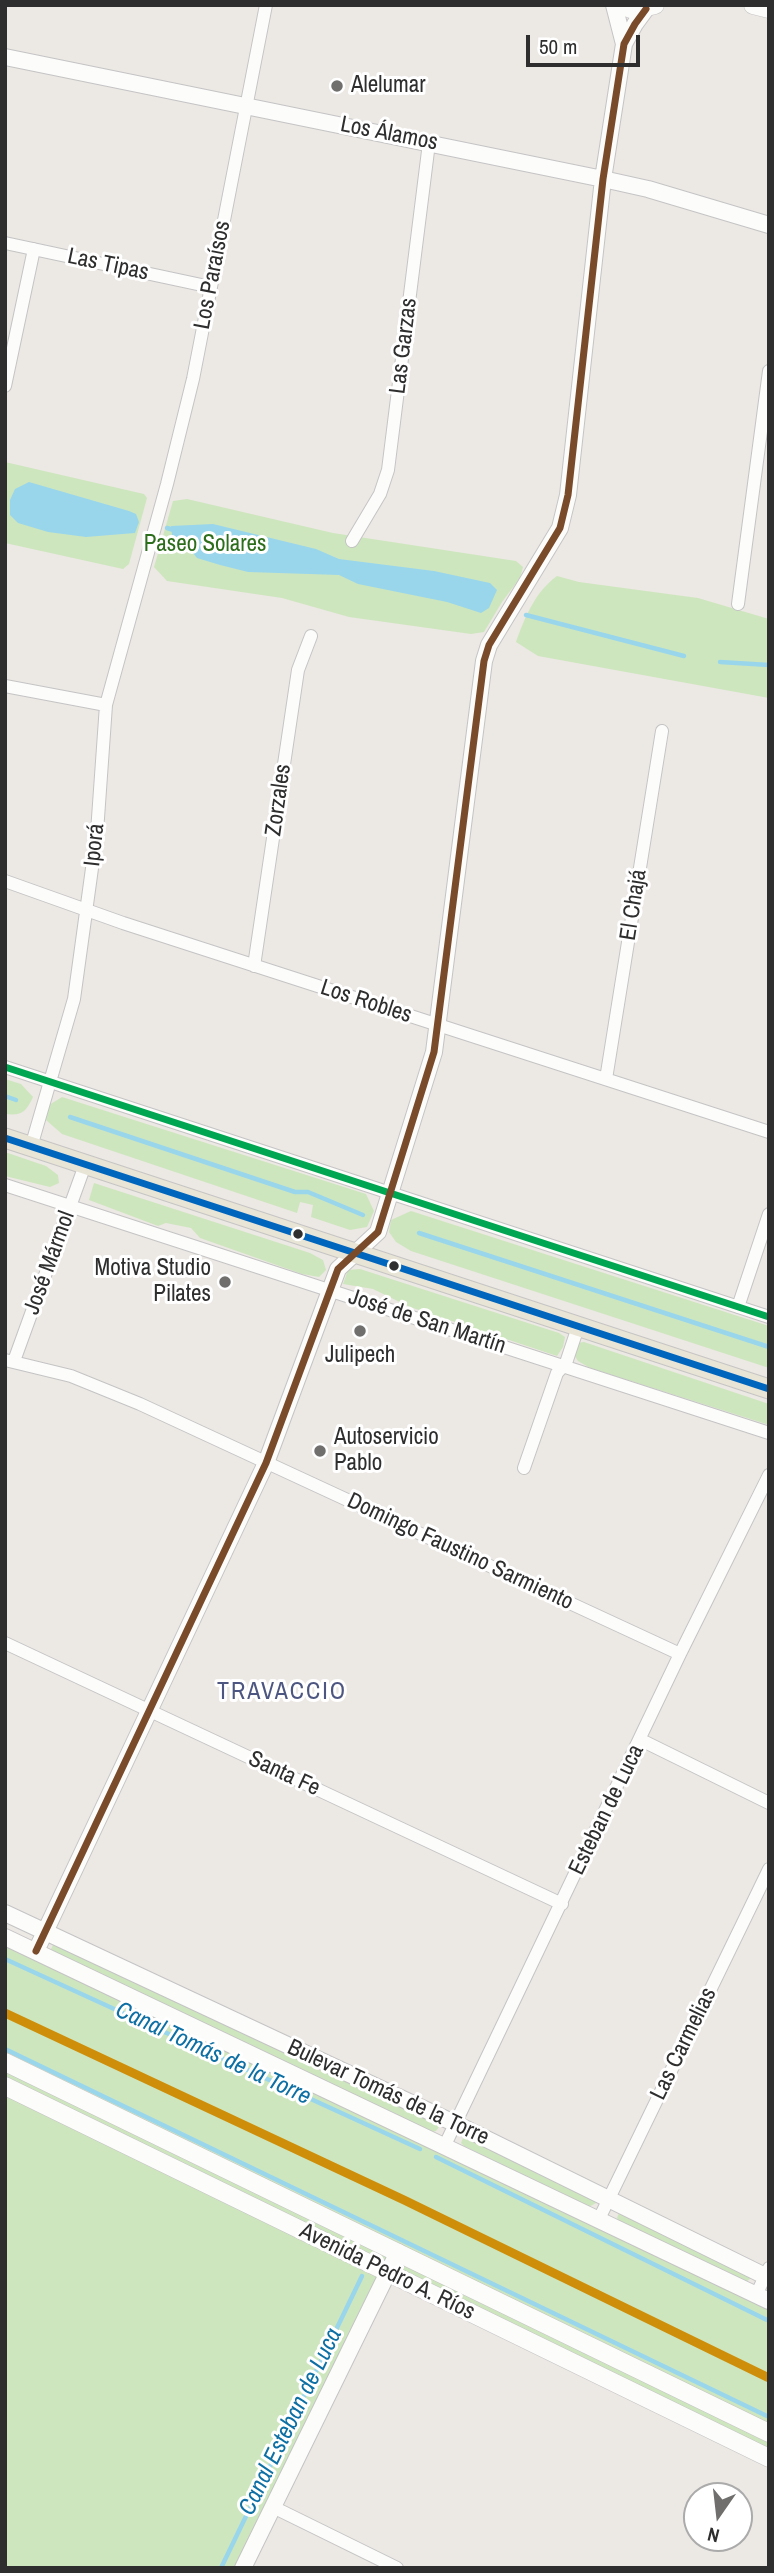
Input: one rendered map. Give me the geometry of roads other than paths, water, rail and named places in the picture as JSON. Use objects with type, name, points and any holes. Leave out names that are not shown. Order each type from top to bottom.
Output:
[{"type":"main road","points":[[620,5],[634,10],[651,7]]},
{"type":"main road","points":[[753,5],[769,9]]},
{"type":"main road","points":[[5,1138],[769,1389]]},
{"type":"main road","name":"Avenida Pedro A. Ríos","points":[[5,2062],[769,2433]]},
{"type":"main road","name":"Avenida Pedro A. Ríos","points":[[5,2086],[769,2458]]},
{"type":"street","name":"Los Paraísos","points":[[150,543],[193,379],[266,5]]},
{"type":"street","points":[[614,5],[624,44]]},
{"type":"street","points":[[36,1951],[266,1463],[338,1269],[378,1233],[434,1052],[484,661],[489,645],[559,528],[568,495],[603,178],[624,44],[635,24],[651,7]]},
{"type":"street","name":"Los Álamos","points":[[5,57],[603,178],[769,225]]},
{"type":"street","name":"Las Garzas","points":[[352,541],[380,494],[388,470],[429,143]]},
{"type":"street","name":"Las Tipas","points":[[5,243],[211,287]]},
{"type":"street","points":[[5,386],[34,249]]},
{"type":"street","points":[[738,604],[769,371]]},
{"type":"street","name":"Iporá","points":[[31,1147],[74,999],[97,832],[106,705],[150,543]]},
{"type":"street","name":"Zorzales","points":[[254,966],[298,670],[311,636]]},
{"type":"street","points":[[5,686],[106,705]]},
{"type":"street","name":"El Chajá","points":[[606,1079],[662,731]]},
{"type":"street","name":"Los Robles","points":[[5,881],[254,966],[769,1132]]},
{"type":"street","points":[[5,1067],[769,1317]]},
{"type":"street","name":"José Mármol","points":[[10,1361],[85,1165]]},
{"type":"street","name":"José de San Martín","points":[[5,1185],[769,1433]]},
{"type":"street","points":[[738,1307],[769,1214]]},
{"type":"street","points":[[524,1468],[557,1373],[563,1366],[578,1327]]},
{"type":"street","name":"Domingo Faustino Sarmiento","points":[[10,1361],[71,1376],[140,1404],[680,1654]]},
{"type":"street","name":"Esteban de Luca","points":[[445,2145],[680,1654],[769,1475]]},
{"type":"street","name":"Santa Fe","points":[[5,1643],[562,1904]]},
{"type":"street","points":[[641,1740],[769,1803]]},
{"type":"street","name":"Las Carmelias","points":[[599,2219],[769,1869]]},
{"type":"street","name":"Bulevar Tomás de la Torre","points":[[5,1913],[456,2124],[608,2200],[767,2274]]},
{"type":"street","name":"Bulevar Tomás de la Torre","points":[[5,1937],[762,2298]]},
{"type":"street","points":[[243,2568],[398,2252]]},
{"type":"street","points":[[762,2298],[767,2274]]},
{"type":"street","points":[[272,2507],[397,2568]]},
{"type":"water","points":[[29,482],[136,514],[139,522],[135,533],[86,537],[48,532],[18,523],[10,515],[10,500],[15,489]]},
{"type":"water","points":[[213,524],[316,549],[339,559],[434,571],[490,583],[497,590],[489,608],[481,613],[447,602],[358,584],[339,575],[248,572],[220,565],[197,558],[184,542],[172,535],[171,526]]},
{"type":"waterway","points":[[167,528],[177,531]]},
{"type":"waterway","points":[[526,615],[684,656]]},
{"type":"waterway","points":[[720,662],[769,665]]},
{"type":"waterway","points":[[5,1096],[16,1100]]},
{"type":"waterway","points":[[70,1117],[295,1192],[308,1192],[363,1215]]},
{"type":"waterway","points":[[419,1233],[769,1347]]},
{"type":"waterway","name":"Canal Tomás de la Torre","points":[[5,1959],[420,2149]]},
{"type":"waterway","points":[[5,2049],[769,2417]]},
{"type":"waterway","name":"Canal Tomás de la Torre","points":[[436,2157],[769,2321]]},
{"type":"waterway","name":"Canal Esteban de Luca","points":[[221,2568],[362,2276]]},
{"type":"place","name":"Alelumar","points":[[337,86]]},
{"type":"place","name":"Motiva Studio Pilates","points":[[225,1282]]},
{"type":"place","name":"Julipech","points":[[360,1331]]},
{"type":"place","name":"Autoservicio Pablo","points":[[320,1451]]},
{"type":"district","name":"TRAVACCIO","points":[[282,1693]]},
{"type":"park label","name":"Paseo Solares","points":[[205,545]]}]
